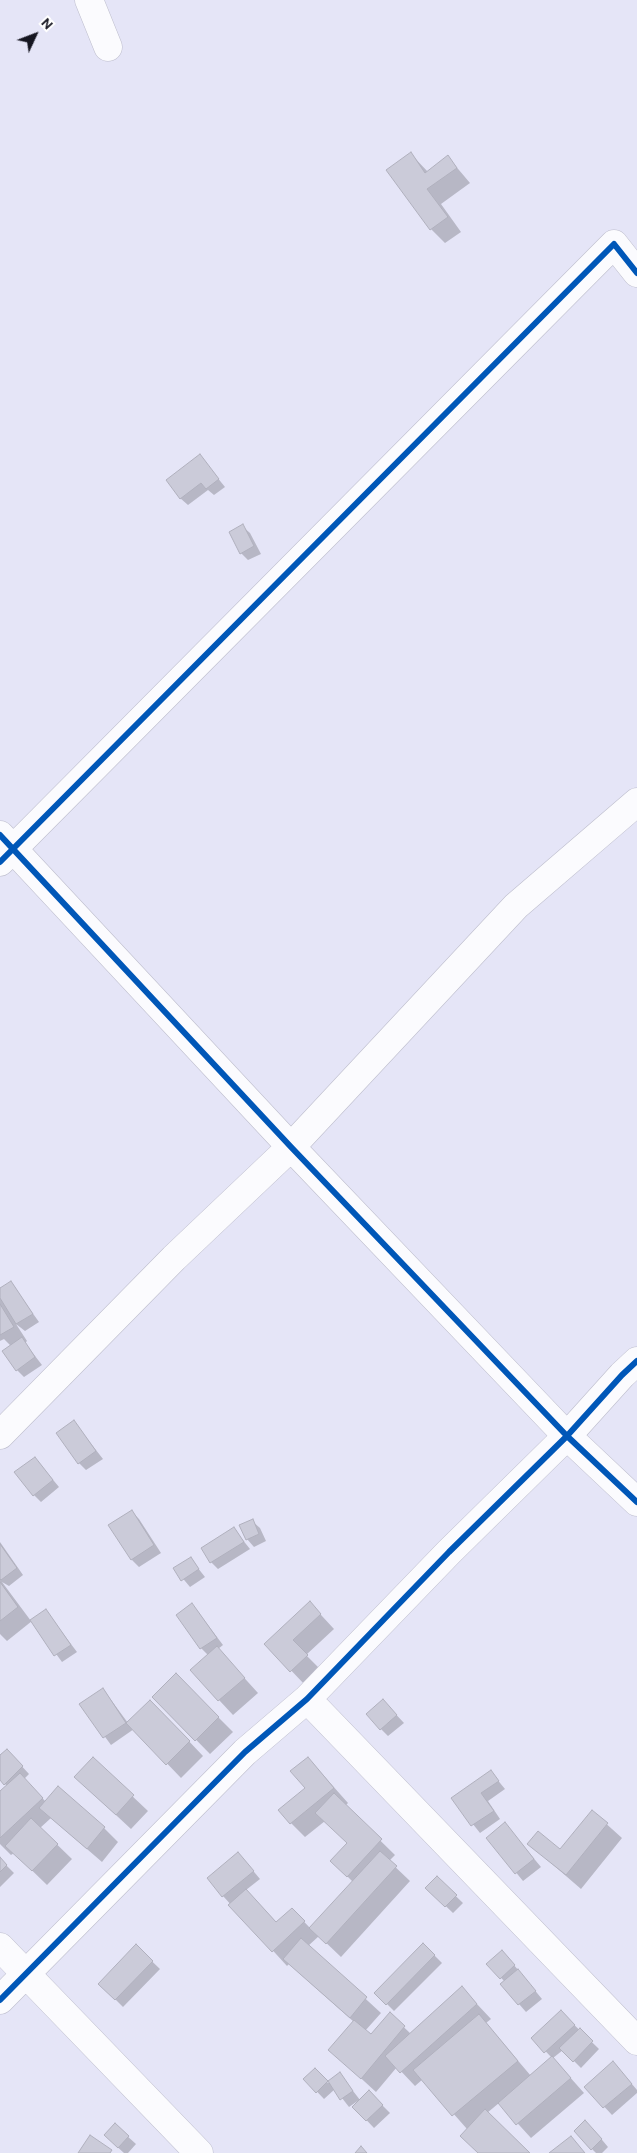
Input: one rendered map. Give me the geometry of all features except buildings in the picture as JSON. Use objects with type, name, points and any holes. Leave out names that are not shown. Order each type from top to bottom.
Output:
[{"type":"street","points":[[89,0],[108,47]]},
{"type":"street","points":[[637,273],[614,244],[4,849],[567,1436],[637,1502]]},
{"type":"street","points":[[0,1435],[174,1258],[291,1147],[516,906],[637,802]]},
{"type":"street","points":[[0,2000],[245,1752],[307,1699],[448,1552],[567,1436],[622,1374],[637,1361]]},
{"type":"street","points":[[307,1699],[637,2041]]},
{"type":"street","points":[[0,1947],[199,2153]]},
{"type":"cycle path","points":[[0,862],[614,244],[637,273]]},
{"type":"cycle path","points":[[0,835],[291,1147],[567,1436],[637,1502]]},
{"type":"cycle path","points":[[0,2000],[245,1752],[307,1699],[449,1552],[567,1436],[637,1361]]}]
